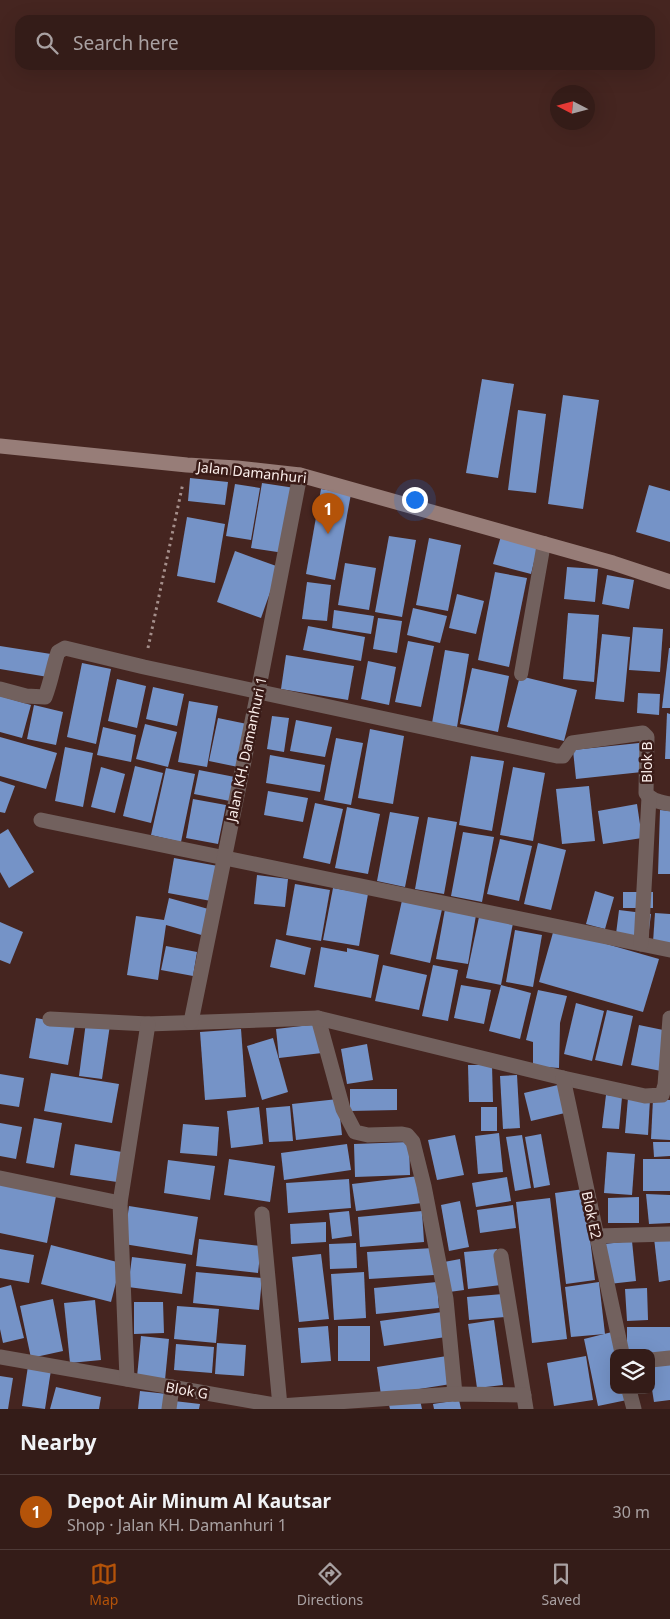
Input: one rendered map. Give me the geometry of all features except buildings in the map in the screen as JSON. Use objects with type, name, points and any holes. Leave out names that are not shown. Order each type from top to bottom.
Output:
[{"type":"street","name":"Jalan Damanhuri","points":[[0,446],[300,475],[613,563],[670,582]]},
{"type":"street","name":"Jalan KH. Damanhuri 1","points":[[191,1022],[300,475]]},
{"type":"street","points":[[0,689],[26,696],[39,698],[45,696],[51,684],[58,652],[65,648],[258,692]]},
{"type":"street","name":"Blok B","points":[[258,692],[563,756],[572,743],[643,733],[648,737],[646,793],[648,797],[670,804]]},
{"type":"street","points":[[641,944],[648,797]]},
{"type":"street","points":[[41,820],[670,950]]},
{"type":"street","points":[[318,1018],[343,1109],[355,1132],[368,1135],[402,1134],[407,1135],[413,1142],[424,1186],[446,1298],[455,1394]]},
{"type":"street","points":[[50,1019],[148,1024],[318,1018],[563,1078],[645,1096],[662,1095],[665,1085],[670,1018]]},
{"type":"street","points":[[127,1379],[120,1203],[148,1024]]},
{"type":"street","name":"Blok E2","points":[[563,1078],[621,1349]]},
{"type":"street","points":[[0,1178],[120,1203]]},
{"type":"street","points":[[262,1214],[290,1407]]},
{"type":"street","points":[[597,1236],[670,1234]]},
{"type":"street","points":[[502,1256],[525,1402]]},
{"type":"street","name":"Blok G","points":[[0,1357],[290,1407],[455,1394],[525,1402]]},
{"type":"street","points":[[655,1360],[670,1358]]},
{"type":"street","points":[[169,1409],[172,1388]]},
{"type":"street","points":[[630,1394],[634,1409]]},
{"type":"lane","points":[[521,674],[544,544]]},
{"type":"path","points":[[144,667],[187,465]]},
{"type":"place","name":"Depot Air Minum Al Kautsar","points":[[328,534]]}]
